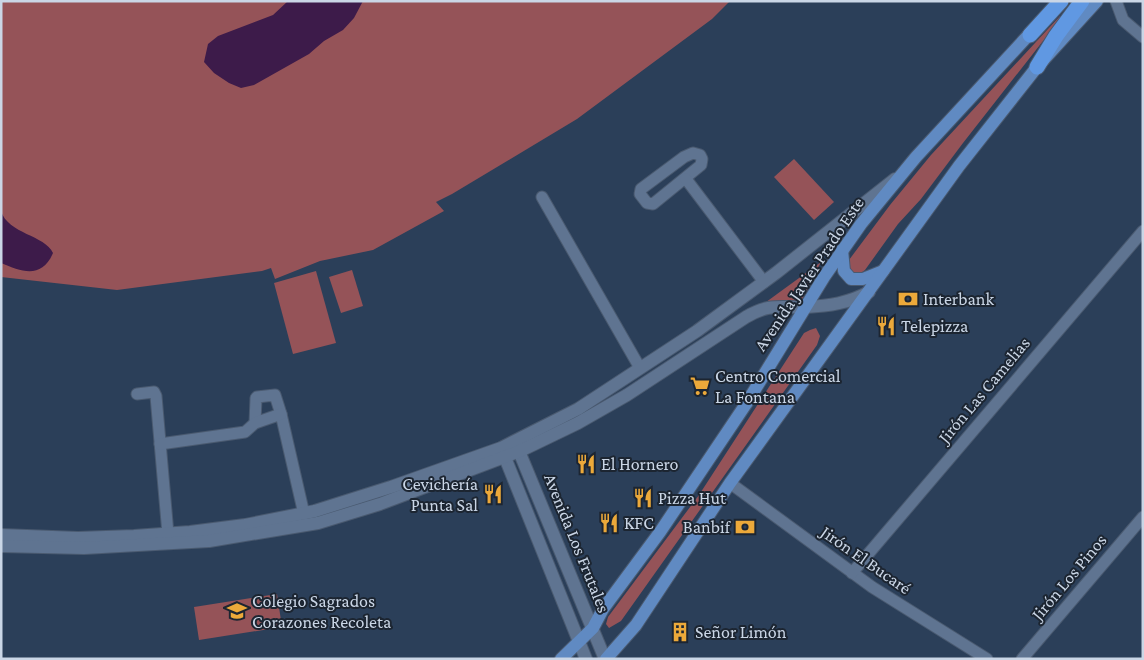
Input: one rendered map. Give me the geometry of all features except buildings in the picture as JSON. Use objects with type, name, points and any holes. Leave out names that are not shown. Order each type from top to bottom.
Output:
[{"type":"highway","points":[[1030,35],[1059,1]]},
{"type":"highway","points":[[1037,67],[1056,36],[1082,1]]},
{"type":"main road","points":[[606,659],[636,625],[730,483],[959,166],[1037,67],[1097,1]]},
{"type":"main road","name":"Avenida Javier Prado Este","points":[[561,659],[593,628],[603,610],[649,548],[710,457],[842,250],[901,174],[1030,35]]},
{"type":"main road","points":[[518,446],[697,330],[764,282],[901,174]]},
{"type":"main road","points":[[842,250],[844,271],[851,279],[863,279],[884,271]]},
{"type":"main road","points":[[1,546],[84,548],[152,545],[218,540],[318,523],[380,504],[503,452],[578,423],[627,395],[764,307],[805,307],[837,304],[869,292]]},
{"type":"main road","name":"Avenida Los Frutales","points":[[518,446],[606,659]]},
{"type":"main road","points":[[1,535],[78,538],[168,534],[245,525],[304,514],[503,452]]},
{"type":"main road","name":"Avenida Los Frutales","points":[[503,452],[586,659]]},
{"type":"main road","points":[[521,496],[525,489],[532,488],[538,492]]},
{"type":"main road","points":[[558,590],[565,592],[570,590],[573,582]]},
{"type":"street","points":[[1116,1],[1123,20],[1143,37]]},
{"type":"street","points":[[693,153],[698,154],[702,159],[701,166],[686,179],[653,204],[647,203],[640,194],[641,189],[684,157],[693,153]]},
{"type":"street","points":[[686,179],[764,282]]},
{"type":"street","points":[[542,197],[640,368]]},
{"type":"street","name":"Jirón Las Camelias","points":[[852,573],[1143,230]]},
{"type":"street","points":[[137,394],[154,392],[156,396],[168,534]]},
{"type":"street","points":[[255,423],[255,401],[257,397],[275,395],[304,514]]},
{"type":"street","points":[[160,444],[245,432],[255,423],[281,414]]},
{"type":"street","name":"Jirón El Bucaré","points":[[730,483],[852,573],[987,659]]},
{"type":"street","name":"Jirón Los Pinos","points":[[1022,659],[1143,517]]},
{"type":"shaded area","points":[[1,1],[730,1],[712,19],[577,119],[436,202],[444,211],[373,250],[320,261],[275,279],[271,268],[262,271],[117,290],[1,277]]},
{"type":"shaded area","points":[[288,1],[363,1],[354,18],[343,30],[324,41],[309,54],[254,85],[241,88],[229,83],[214,73],[204,62],[208,44],[218,36],[273,15]]},
{"type":"shaded area","points":[[1060,16],[1061,18],[921,199],[898,224],[865,270],[861,273],[849,273],[849,260],[890,205],[931,155]]},
{"type":"shaded area","points":[[794,159],[834,202],[814,220],[774,177]]},
{"type":"shaded area","points":[[1,211],[11,225],[49,247],[53,253],[43,267],[37,270],[24,271],[1,263]]},
{"type":"shaded area","points":[[821,262],[800,303],[762,305]]},
{"type":"shaded area","points":[[352,270],[363,306],[341,313],[329,277]]},
{"type":"shaded area","points":[[316,271],[336,343],[293,354],[274,283]]},
{"type":"shaded area","points":[[816,328],[820,336],[817,345],[621,621],[609,628],[606,624],[608,617],[699,495],[804,333]]},
{"type":"shaded area","points":[[277,594],[282,627],[199,640],[194,607]]},
{"type":"place","name":"Interbank","points":[[908,299]]},
{"type":"place","name":"Telepizza","points":[[886,326]]},
{"type":"place","name":"Centro Comercial La Fontana","points":[[700,386]]},
{"type":"place","name":"El Hornero","points":[[586,464]]},
{"type":"place","name":"Cevichería Punta Sal","points":[[493,494]]},
{"type":"place","name":"Pizza Hut","points":[[643,498]]},
{"type":"place","name":"KFC","points":[[609,523]]},
{"type":"place","name":"Banbif","points":[[745,527]]},
{"type":"place","name":"Colegio Sagrados Corazones Recoleta","points":[[237,611]]},
{"type":"place","name":"Señor Limón","points":[[680,632]]}]
